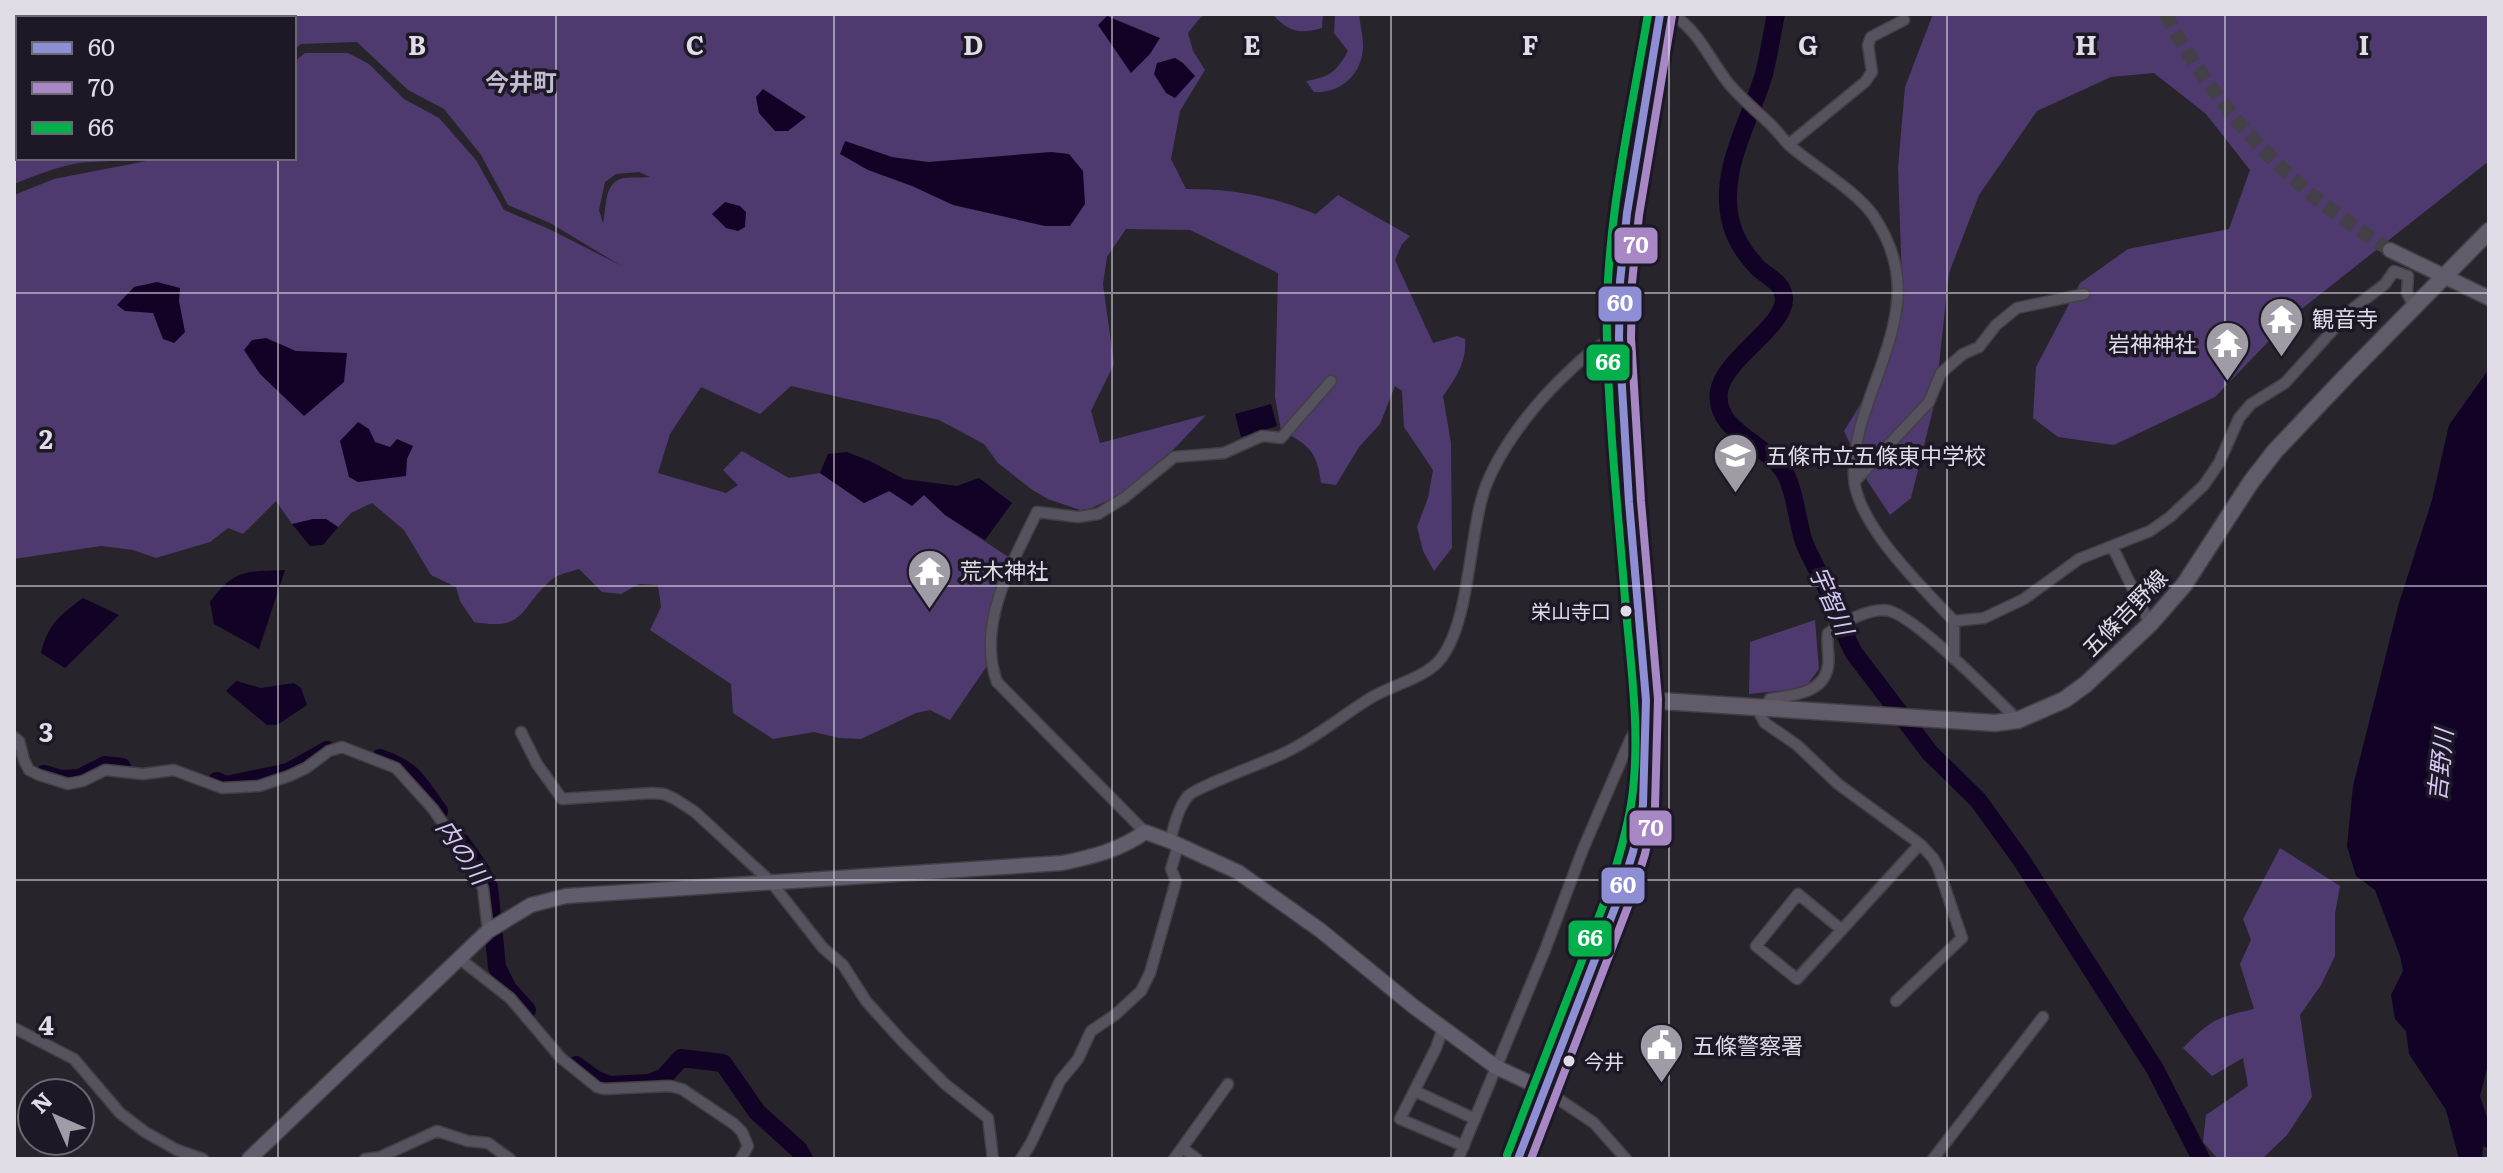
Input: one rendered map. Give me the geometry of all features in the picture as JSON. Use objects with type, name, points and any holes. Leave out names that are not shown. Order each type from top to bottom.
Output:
[{"type":"highway","points":[[1518,1159],[1619,897],[1643,805],[1646,709],[1619,338],[1620,282],[1627,213],[1660,14]]},
{"type":"main road","name":"五條吉野線","points":[[1646,709],[1760,707],[1995,723],[2018,720],[2064,700],[2086,684],[2150,624],[2184,585],[2251,482],[2275,451],[2489,231]]},
{"type":"street","points":[[1672,14],[1688,24],[1730,85],[1789,144],[1871,213],[1882,230],[1898,278],[1898,302],[1885,355],[1864,414],[1854,461],[1854,481],[1861,508],[1888,547],[1954,621],[1954,659]]},
{"type":"street","points":[[1789,144],[1865,82],[1872,72],[1868,45],[1871,37],[1906,16]]},
{"type":"street","points":[[2390,250],[2489,298]]},
{"type":"street","points":[[1954,621],[1984,618],[2024,599],[2079,559],[2150,531],[2170,517],[2204,485],[2219,463],[2239,418],[2251,404],[2285,383],[2351,310],[2385,284],[2394,271],[2408,276],[2407,293],[2415,308]]},
{"type":"street","points":[[1854,481],[1929,402],[1941,373],[1963,354],[1979,347],[2007,316],[2017,308],[2084,294]]},
{"type":"street","points":[[1021,1159],[1060,1081],[1078,1059],[1091,1031],[1141,991],[1150,973],[1176,881],[1171,869],[1178,815],[1189,794],[1286,752],[1372,697],[1437,663],[1454,633],[1467,583],[1482,499],[1493,471],[1542,398],[1578,363],[1608,340],[1619,338]]},
{"type":"street","points":[[1331,381],[1281,438],[1262,436],[1224,453],[1174,457],[1124,498],[1098,514],[1078,517],[1037,512],[1014,559],[996,607],[992,627],[992,668],[997,682],[1145,832],[1238,872],[1320,930],[1496,1067],[1545,1090],[1594,1123],[1626,1159]]},
{"type":"street","points":[[2112,546],[2150,624]]},
{"type":"street","points":[[1896,1001],[1962,938],[1938,867],[1920,844],[1838,784],[1797,745],[1765,723],[1760,707],[1770,699],[1800,694],[1814,688],[1824,678],[1828,667],[1828,633],[1851,618],[1886,610],[1907,621],[1954,659],[2018,720]]},
{"type":"street","points":[[1458,1159],[1545,950],[1583,849],[1646,709]]},
{"type":"street","points":[[521,732],[537,764],[562,799],[664,794],[695,812],[771,882],[823,948],[843,965],[866,1001],[902,1041],[945,1084],[988,1118],[993,1159]]},
{"type":"street","points":[[14,737],[19,741],[29,770],[68,784],[83,781],[105,770],[143,774],[174,770],[222,788],[259,786],[289,776],[329,751],[342,747],[396,768],[433,809],[471,866],[483,888],[488,931]]},
{"type":"street","points":[[249,1159],[488,931],[531,905],[566,896],[1062,863],[1096,856],[1130,843],[1145,832]]},
{"type":"street","points":[[1842,930],[1798,894],[1756,946],[1797,979],[1842,930],[1920,844]]},
{"type":"street","points":[[460,959],[510,998],[553,1050],[581,1076],[604,1089],[670,1086],[682,1089],[742,1132],[748,1146],[741,1159]]},
{"type":"street","points":[[1933,1159],[2043,1017]]},
{"type":"street","points":[[14,1028],[74,1059],[120,1113],[145,1132],[177,1150],[203,1159]]},
{"type":"street","points":[[1443,1028],[1400,1119],[1464,1146]]},
{"type":"street","points":[[1174,1159],[1228,1084]]},
{"type":"street","points":[[1415,1091],[1475,1119]]},
{"type":"street","points":[[365,1159],[380,1157],[437,1131],[468,1141],[488,1143],[510,1159]]},
{"type":"street","points":[[1182,1148],[1197,1159]]},
{"type":"shaded area","points":[[14,14],[1206,14],[1188,33],[1193,51],[1205,70],[1180,111],[1171,159],[1186,189],[1252,195],[1316,214],[1338,195],[1410,236],[1402,244],[1395,260],[1433,343],[1457,336],[1465,339],[1462,362],[1443,396],[1451,443],[1452,548],[1434,571],[1423,551],[1417,527],[1428,498],[1433,470],[1404,427],[1402,391],[1395,386],[1380,424],[1359,447],[1336,485],[1321,483],[1317,463],[1310,450],[1281,430],[1275,397],[1278,273],[1190,230],[1126,229],[1107,257],[1103,284],[1114,364],[1091,411],[1100,443],[1206,415],[1175,448],[1123,493],[1092,508],[1080,510],[1048,499],[998,463],[984,444],[939,420],[791,386],[760,414],[701,387],[670,434],[658,473],[726,493],[738,485],[723,470],[742,451],[789,478],[820,473],[864,503],[889,491],[924,495],[945,515],[1010,558],[991,607],[986,645],[987,666],[950,720],[930,710],[916,713],[861,739],[814,732],[773,739],[733,713],[731,684],[650,630],[661,607],[658,585],[639,584],[621,594],[602,592],[579,569],[553,579],[512,621],[491,624],[474,622],[460,601],[456,587],[431,575],[404,530],[372,503],[351,513],[338,527],[326,519],[292,524],[276,501],[243,534],[228,528],[210,542],[156,558],[133,550],[101,546],[14,559],[14,195],[54,179],[152,160],[296,160],[296,60],[305,53],[348,53],[369,64],[404,99],[439,118],[476,160],[504,210],[620,265],[550,223],[508,205],[481,155],[444,109],[408,90],[357,42],[301,44],[296,48],[296,16],[16,16],[16,160],[117,160],[81,163],[44,172],[14,184]],"holes":[[[639,172],[650,177],[623,178],[609,190],[603,223],[599,210],[605,182],[616,174]]]},
{"type":"shaded area","points":[[1272,14],[1323,14],[1322,28],[1294,30]]},
{"type":"shaded area","points":[[1335,14],[1359,14],[1362,56],[1349,80],[1333,89],[1314,92],[1306,81],[1332,72],[1348,51],[1334,33]]},
{"type":"shaded area","points":[[1933,14],[2489,14],[2489,161],[2294,315],[2215,397],[2114,445],[2058,437],[2033,418],[2036,367],[2080,283],[2128,249],[2229,229],[2250,170],[2206,114],[2154,73],[2111,77],[2037,111],[1979,195],[1949,273],[1935,401],[1911,498],[1890,515],[1868,482],[1844,431],[1886,363],[1903,310],[1898,168],[1905,87]]},
{"type":"shaded area","points":[[1815,620],[1819,669],[1807,685],[1798,689],[1749,694],[1750,642]]},
{"type":"shaded area","points":[[2280,848],[2340,886],[2335,914],[2335,956],[2321,985],[2300,1015],[2312,1097],[2287,1135],[2262,1159],[2218,1159],[2203,1142],[2206,1115],[2248,1086],[2243,1058],[2212,1076],[2183,1048],[2215,1021],[2254,1009],[2240,964],[2251,940],[2243,919]]},
{"type":"water","points":[[1107,16],[1160,38],[1150,54],[1131,73],[1098,25]]},
{"type":"water","points":[[1175,58],[1195,76],[1175,98],[1166,93],[1154,74],[1157,63]]},
{"type":"water","points":[[763,89],[806,117],[788,131],[775,131],[759,113],[756,97]]},
{"type":"water","points":[[845,141],[892,157],[928,162],[1051,152],[1069,154],[1083,171],[1085,204],[1070,226],[1045,226],[953,205],[868,170],[840,154]]},
{"type":"water","points":[[725,202],[740,206],[746,212],[745,227],[738,231],[726,228],[712,214]]},
{"type":"water","points":[[157,282],[180,288],[179,301],[185,332],[174,343],[163,339],[153,313],[125,311],[117,305],[134,287]]},
{"type":"water","points":[[266,338],[296,351],[347,353],[344,382],[304,416],[260,374],[244,350],[252,340]]},
{"type":"water","name":"吉野川","points":[[2489,369],[2489,1068],[2480,1096],[2489,1124],[2489,1149],[2483,1146],[2482,1159],[2459,1159],[2446,1110],[2409,1054],[2406,1031],[2395,1019],[2391,995],[2403,971],[2400,956],[2375,890],[2356,876],[2347,846],[2353,786],[2399,603],[2432,500],[2449,425]]},
{"type":"water","points":[[1271,404],[1277,426],[1241,437],[1235,414]]},
{"type":"water","points":[[358,422],[369,429],[375,442],[390,447],[397,439],[413,446],[407,459],[406,476],[358,482],[349,477],[340,441]]},
{"type":"water","points":[[847,452],[904,479],[957,486],[979,478],[1012,503],[985,540],[945,515],[924,495],[912,506],[889,491],[864,503],[820,473],[828,454]]},
{"type":"water","points":[[326,519],[338,527],[323,545],[310,546],[292,524]]},
{"type":"water","points":[[285,570],[259,649],[214,624],[210,602],[226,583],[251,572]]},
{"type":"water","points":[[83,598],[119,615],[65,668],[41,653],[56,621]]},
{"type":"water","points":[[236,681],[261,688],[294,683],[301,688],[307,705],[277,725],[267,725],[226,691]]},
{"type":"waterway","name":"宇智川","points":[[1776,14],[1764,74],[1731,167],[1728,206],[1734,232],[1742,248],[1757,267],[1778,284],[1784,298],[1775,320],[1723,379],[1719,391],[1720,406],[1734,428],[1769,455],[1787,477],[1804,542],[1854,653],[1930,753],[1978,800],[2022,861],[2155,1069],[2201,1159]]},
{"type":"waterway","name":"内の川","points":[[217,781],[226,785],[288,772],[327,750]]},
{"type":"waterway","name":"内の川","points":[[380,758],[409,773],[439,811]]},
{"type":"waterway","name":"内の川","points":[[44,774],[61,779],[79,778],[105,765],[122,767]]},
{"type":"waterway","name":"内の川","points":[[461,842],[489,887],[497,967],[508,989],[527,1010]]},
{"type":"waterway","name":"内の川","points":[[576,1065],[609,1085],[649,1083],[664,1077],[681,1058],[723,1063],[757,1112],[799,1150],[804,1159]]},
{"type":"tunnel","points":[[2165,14],[2211,86],[2261,147],[2320,201],[2390,250]]},
{"type":"transit line","name":"66","points":[[1507,1155],[1608,893],[1624,838],[1634,781],[1634,708],[1612,441],[1607,298],[1614,216],[1648,14]]},
{"type":"transit line","name":"60","points":[[1518,1159],[1619,897],[1643,805],[1646,700],[1629,502],[1619,338],[1620,282],[1627,213],[1660,14]]},
{"type":"transit line","name":"70","points":[[1531,1159],[1630,901],[1645,854],[1655,807],[1658,699],[1641,501],[1631,338],[1632,283],[1639,215],[1672,16]]},
{"type":"place","name":"観音寺","points":[[2281,358]]},
{"type":"place","name":"岩神神社","points":[[2227,383]]},
{"type":"place","name":"五條市立五條東中学校","points":[[1735,495]]},
{"type":"place","name":"荒木神社","points":[[929,610]]},
{"type":"place","name":"栄山寺口","points":[[1626,611]]},
{"type":"place","name":"今井","points":[[1569,1061]]},
{"type":"place","name":"五條警察署","points":[[1662,1085]]},
{"type":"district","name":"今井町","points":[[521,83]]}]
